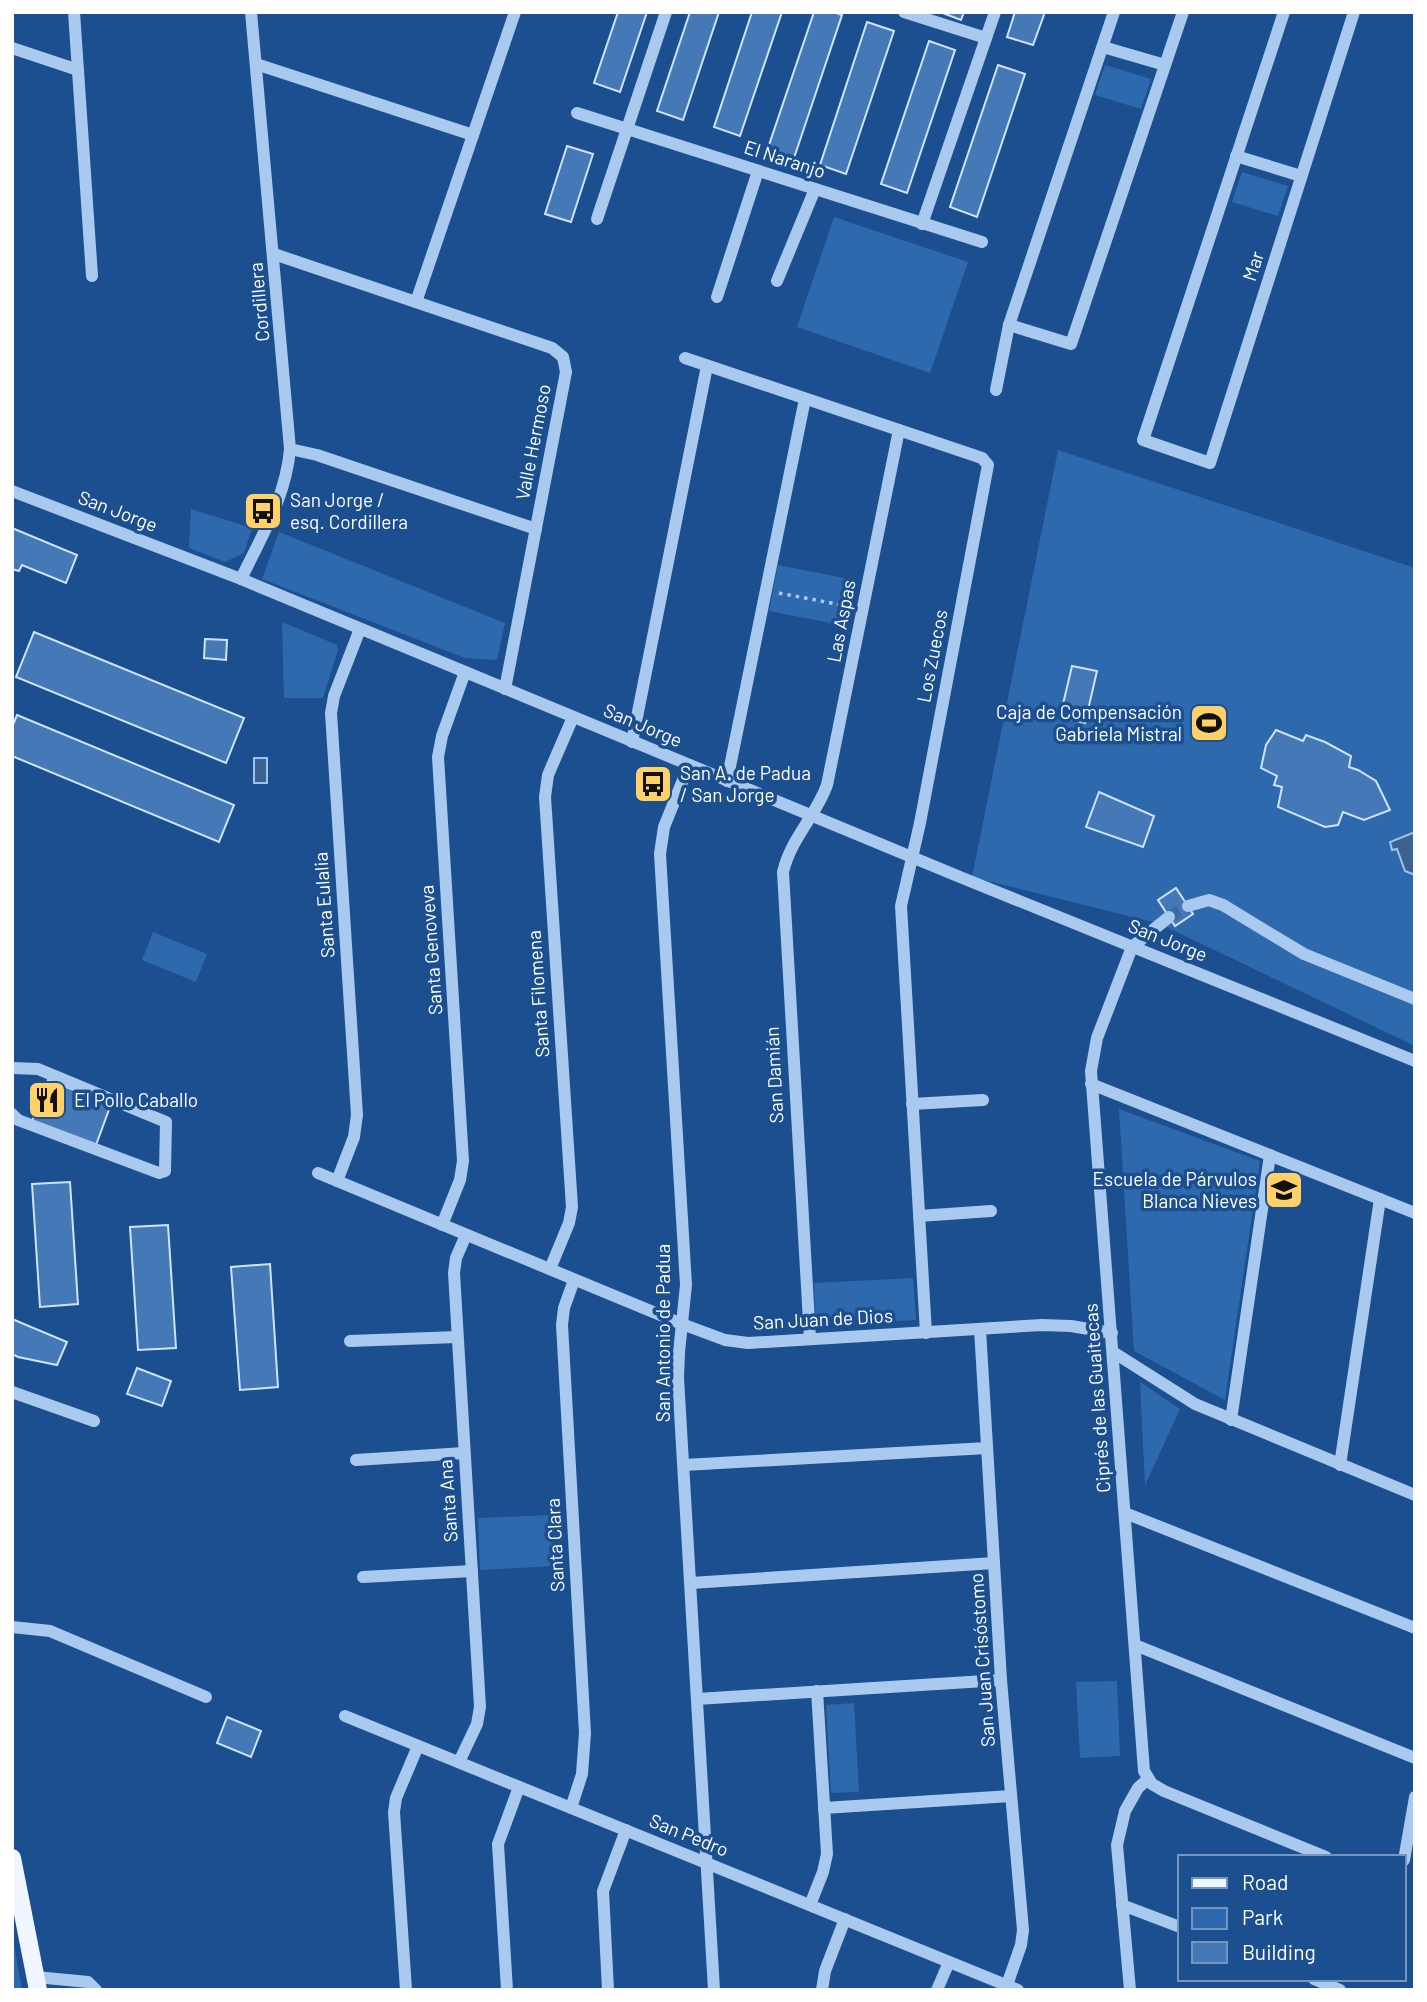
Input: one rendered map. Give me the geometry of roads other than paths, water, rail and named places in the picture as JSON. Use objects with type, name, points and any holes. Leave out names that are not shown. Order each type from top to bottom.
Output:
[{"type":"main road","points":[[12,1858],[37,1983]]},
{"type":"street","points":[[74,12],[92,276]]},
{"type":"street","name":"Cordillera","points":[[241,579],[281,496],[290,449],[251,12]]},
{"type":"street","points":[[416,302],[514,12]]},
{"type":"street","points":[[597,219],[666,12]]},
{"type":"street","points":[[904,12],[986,38]]},
{"type":"street","points":[[922,224],[995,12]]},
{"type":"street","points":[[996,390],[1009,326],[1114,12]]},
{"type":"street","points":[[1009,326],[1072,344],[1183,12]]},
{"type":"street","points":[[1284,12],[1236,156],[1301,176]]},
{"type":"street","name":"Mar","points":[[1236,156],[1143,440],[1210,463],[1353,12]]},
{"type":"street","points":[[1102,47],[1165,65]]},
{"type":"street","points":[[12,48],[78,70]]},
{"type":"street","points":[[256,64],[473,135]]},
{"type":"street","name":"El Naranjo","points":[[577,113],[982,242]]},
{"type":"street","points":[[717,297],[758,171]]},
{"type":"street","points":[[777,281],[815,189]]},
{"type":"street","name":"Valle Hermoso","points":[[274,254],[552,348],[563,358],[566,372],[505,689]]},
{"type":"street","points":[[685,358],[899,430]]},
{"type":"street","points":[[632,741],[707,366]]},
{"type":"street","points":[[727,781],[805,399]]},
{"type":"street","name":"Los Zuecos","points":[[899,430],[982,458],[987,462],[988,468],[901,906],[926,1333]]},
{"type":"street","name":"Las Aspas","points":[[810,815],[827,785],[899,430]]},
{"type":"street","points":[[290,449],[317,455],[536,529]]},
{"type":"street","name":"San Jorge","points":[[12,491],[241,579],[912,858],[1415,1061]]},
{"type":"street","name":"Santa Eulalia","points":[[337,1181],[354,1137],[357,1115],[331,713],[334,696],[360,629]]},
{"type":"street","name":"Santa Genoveva","points":[[442,1225],[460,1181],[463,1161],[438,750],[465,672]]},
{"type":"street","name":"Santa Filomena","points":[[550,1269],[569,1223],[572,1207],[545,797],[548,775],[573,717]]},
{"type":"street","name":"San Antonio de Padua","points":[[689,765],[664,827],[660,854],[686,1285],[678,1352],[678,1378],[714,1990]]},
{"type":"street","name":"San Damián","points":[[810,815],[798,832],[782,881],[810,1339]]},
{"type":"street","points":[[1188,906],[1209,901],[1223,905],[1304,954],[1415,999]]},
{"type":"street","points":[[1132,947],[1169,917]]},
{"type":"street","name":"Ciprés de las Guaitecas","points":[[1132,947],[1097,1038],[1091,1084],[1143,1763],[1147,1779]]},
{"type":"street","points":[[12,1068],[38,1069],[166,1122],[165,1171],[159,1173],[18,1120],[12,1114]]},
{"type":"street","points":[[1091,1084],[1415,1213]]},
{"type":"street","points":[[912,1104],[984,1100]]},
{"type":"street","points":[[1231,1420],[1269,1155]]},
{"type":"street","name":"San Juan de Dios","points":[[318,1173],[682,1324],[741,1343],[1056,1325],[1112,1333]]},
{"type":"street","points":[[1340,1465],[1380,1199]]},
{"type":"street","points":[[919,1216],[991,1211]]},
{"type":"street","name":"Santa Ana","points":[[459,1762],[477,1724],[480,1707],[454,1273],[456,1258],[466,1235]]},
{"type":"street","name":"Santa Clara","points":[[571,1808],[582,1774],[585,1733],[562,1325],[564,1308],[574,1280]]},
{"type":"street","name":"San Juan Crisóstomo","points":[[980,1329],[1001,1679],[1023,1930],[1013,1987]]},
{"type":"street","points":[[350,1341],[457,1337]]},
{"type":"street","points":[[1113,1352],[1187,1399],[1231,1420],[1415,1495]]},
{"type":"street","points":[[12,1392],[94,1421]]},
{"type":"street","points":[[684,1465],[987,1448]]},
{"type":"street","points":[[356,1460],[464,1453]]},
{"type":"street","points":[[1125,1513],[1415,1628]]},
{"type":"street","points":[[691,1583],[994,1563]]},
{"type":"street","points":[[363,1577],[472,1571]]},
{"type":"street","points":[[12,1627],[50,1631],[206,1698]]},
{"type":"street","points":[[1135,1645],[1415,1758]]},
{"type":"street","points":[[697,1699],[1001,1679]]},
{"type":"street","points":[[810,1905],[826,1863],[817,1692]]},
{"type":"street","name":"San Pedro","points":[[345,1716],[1013,1987]]},
{"type":"street","points":[[406,1990],[394,1812],[396,1798],[418,1746]]},
{"type":"street","points":[[1130,1990],[1117,1844],[1125,1811],[1138,1788],[1147,1779],[1164,1791],[1321,1855]]},
{"type":"street","points":[[507,1990],[498,1844],[519,1787]]},
{"type":"street","points":[[824,1808],[1012,1796]]},
{"type":"street","points":[[1405,1855],[1415,1797]]},
{"type":"street","points":[[608,1990],[603,1891],[626,1830]]},
{"type":"street","points":[[1122,1905],[1178,1926]]},
{"type":"street","points":[[822,1990],[825,1971],[845,1919]]},
{"type":"street","points":[[936,1990],[948,1962]]},
{"type":"street","points":[[1319,1981],[1340,1990]]},
{"type":"street","points":[[37,1983],[88,1982],[96,1990]]},
{"type":"tunnel","points":[[1169,917],[1188,906]]},
{"type":"place","name":"San Jorge / esq. Cordillera","points":[[263,511]]},
{"type":"place","name":"Caja de Compensación Gabriela Mistral","points":[[1209,723]]},
{"type":"place","name":"San A. de Padua / San Jorge","points":[[653,784]]},
{"type":"place","name":"El Pollo Caballo","points":[[47,1100]]},
{"type":"place","name":"Escuela de Párvulos Blanca Nieves","points":[[1284,1190]]}]
